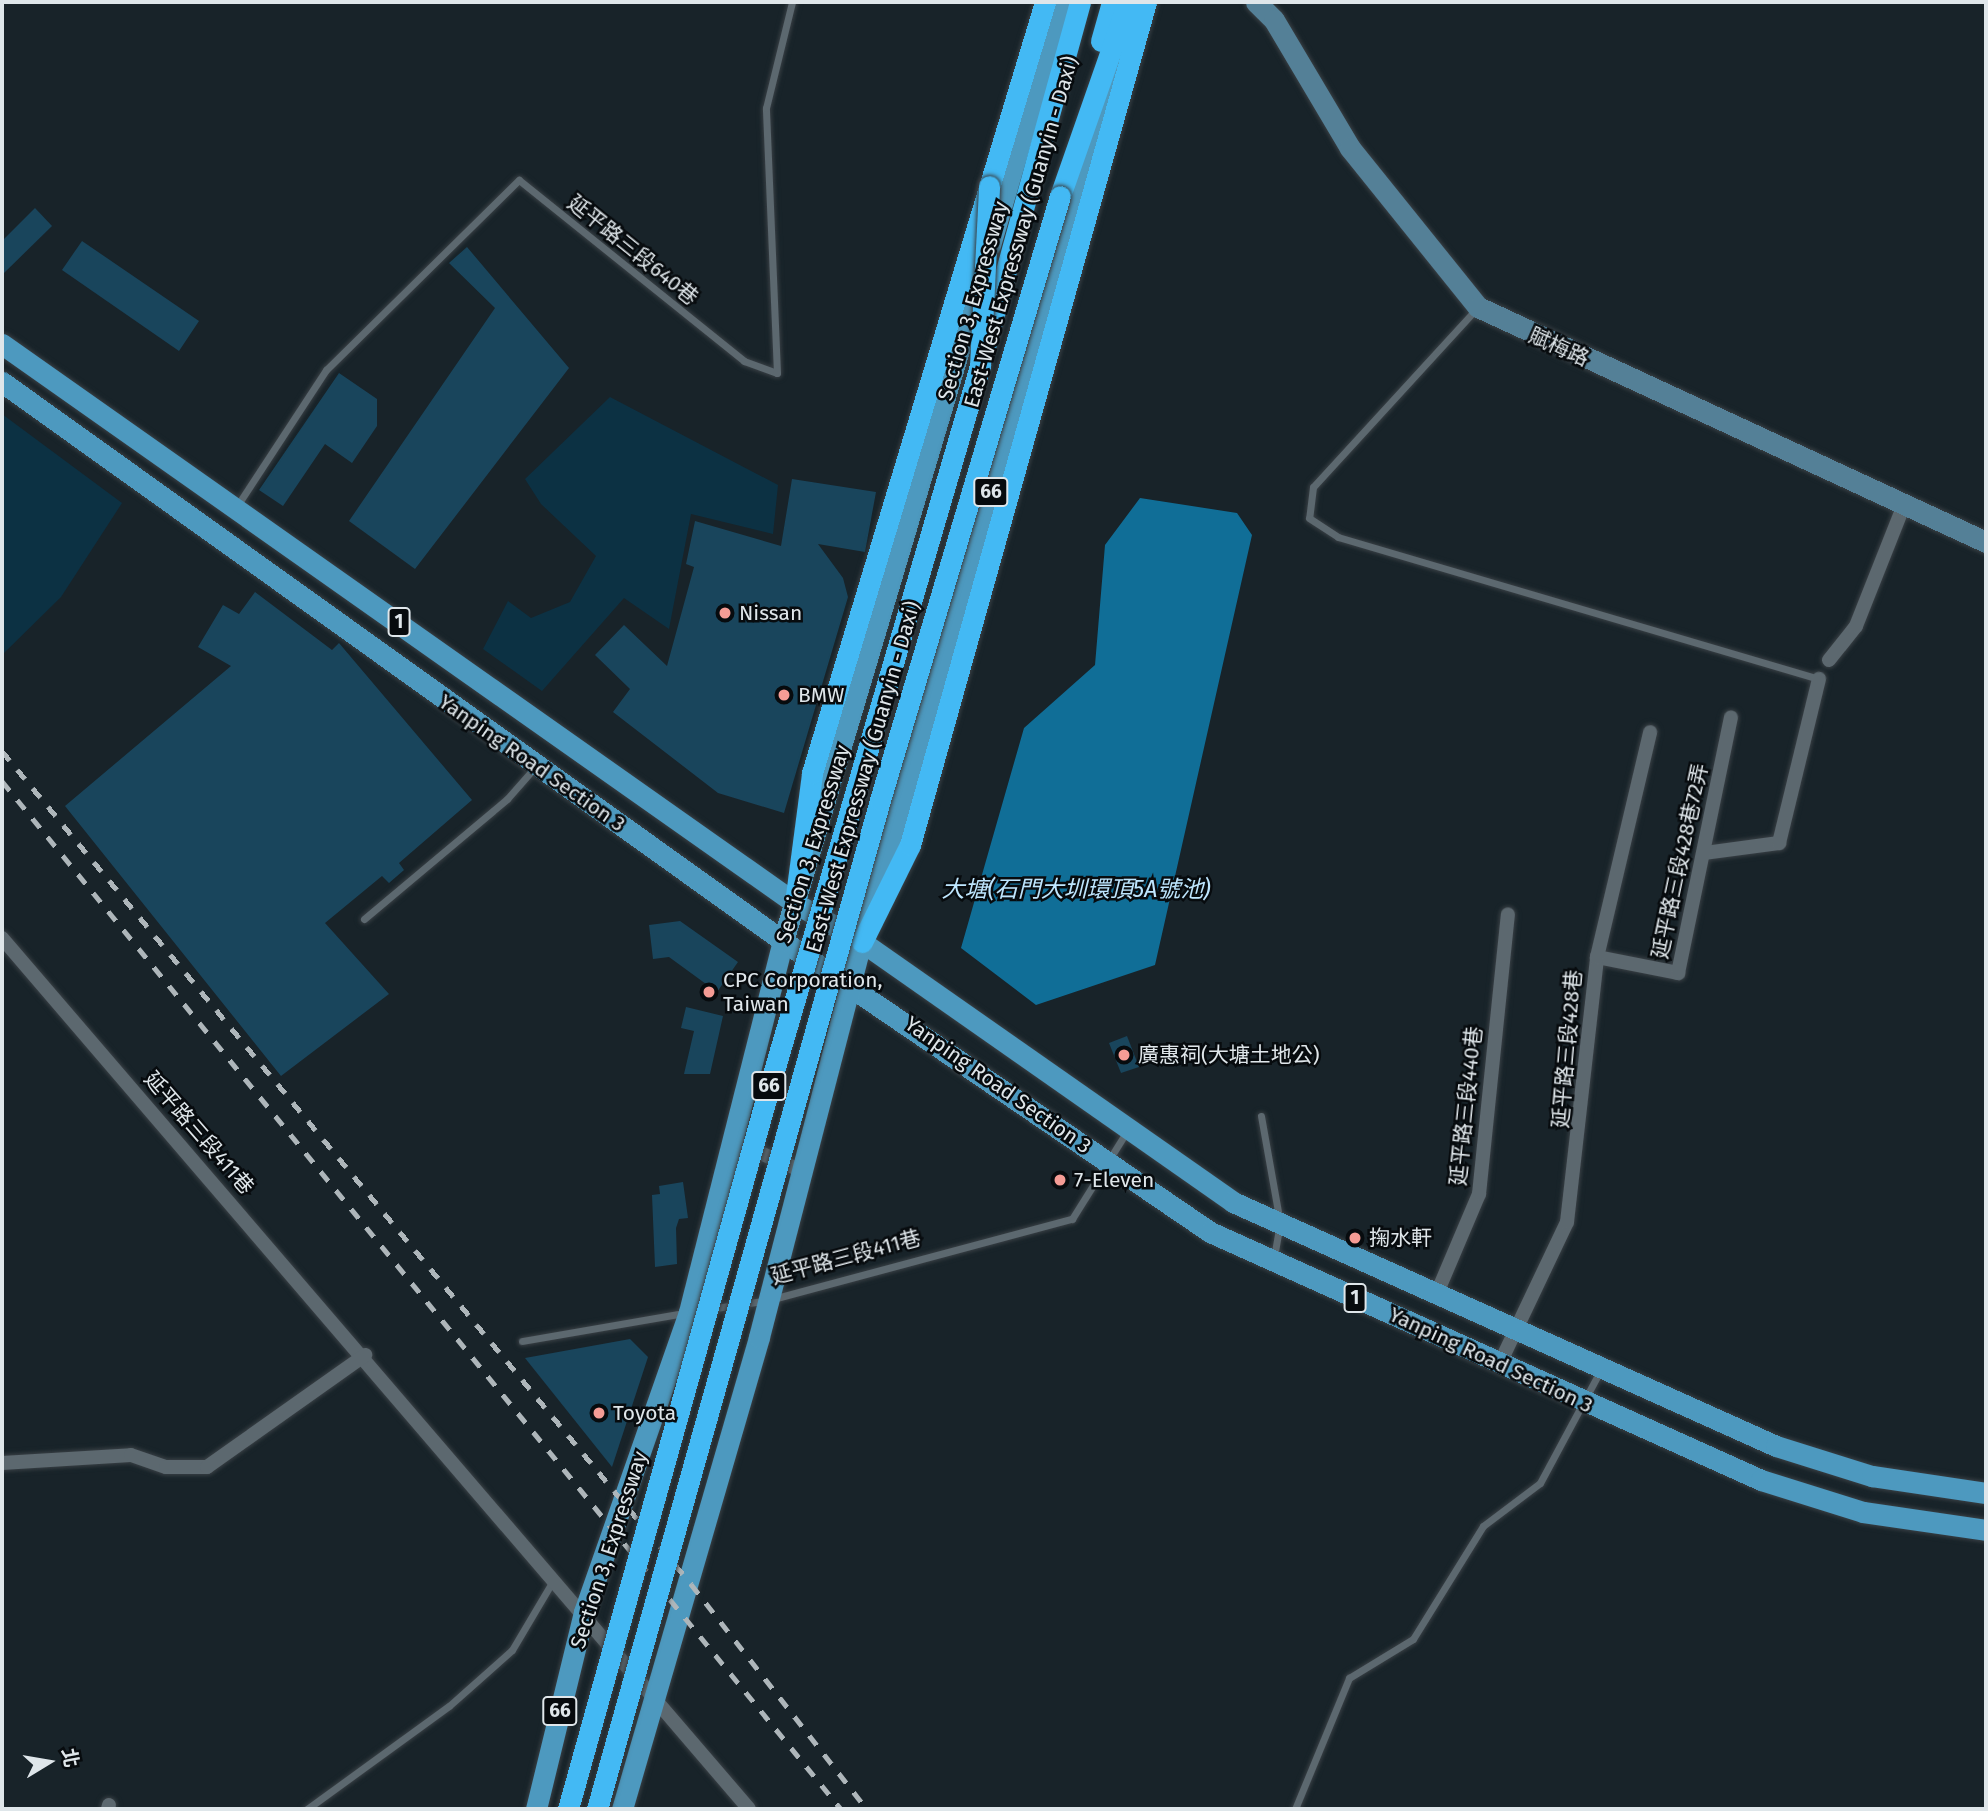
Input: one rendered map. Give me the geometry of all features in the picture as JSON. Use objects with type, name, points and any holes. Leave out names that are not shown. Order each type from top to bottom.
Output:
[{"type":"highway","points":[[795,903],[802,817],[833,698],[1045,2]]},
{"type":"highway","name":"East-West Expressway (Guanyin - Daxi)","points":[[568,1809],[767,1095],[980,366],[1080,2]]},
{"type":"highway","name":"East-West Expressway (Guanyin - Daxi)","points":[[597,1809],[880,800],[1060,196],[1112,2]]},
{"type":"highway","points":[[1060,196],[1128,2]]},
{"type":"highway","points":[[862,942],[910,845],[1146,2]]},
{"type":"highway","points":[[980,366],[989,186]]},
{"type":"main road","name":"Section 3, Expressway","points":[[536,1809],[584,1612],[689,1312],[783,941],[1062,2]]},
{"type":"main road","name":"66","points":[[622,1809],[658,1696],[769,1300],[850,983],[1134,2]]},
{"type":"main road","name":"Yanping Road Section 3","points":[[2,344],[237,506],[559,738],[795,903],[862,942],[1233,1202],[1776,1446],[1872,1476],[1986,1493]]},
{"type":"main road","name":"Yanping Road Section 3","points":[[2,382],[783,941],[850,983],[1210,1232],[1500,1361],[1584,1403],[1761,1480],[1863,1512],[1986,1530]]},
{"type":"main road","points":[[298,596],[320,565]]},
{"type":"main road","points":[[537,766],[559,738]]},
{"type":"street","name":"賦梅路","points":[[1256,2],[1274,20],[1350,148],[1478,307],[1905,502],[1986,542]]},
{"type":"street","points":[[1829,660],[1856,626],[1905,502]]},
{"type":"street","points":[[1705,853],[1779,843],[1819,679]]},
{"type":"street","name":"延平路三段428巷72弄","points":[[1597,957],[1678,973],[1705,853],[1731,717]]},
{"type":"street","name":"延平路三段428巷","points":[[1500,1361],[1519,1329],[1566,1222],[1597,957],[1650,732]]},
{"type":"street","name":"延平路三段440巷","points":[[1437,1293],[1479,1194],[1508,915]]},
{"type":"street","name":"延平路三段411巷","points":[[2,938],[658,1696],[749,1809]]},
{"type":"street","points":[[733,1141],[802,1171]]},
{"type":"street","points":[[2,1463],[131,1455],[166,1467],[207,1467],[365,1355]]},
{"type":"lane","name":"延平路三段640巷","points":[[237,506],[326,370],[519,180],[744,361],[777,373],[766,108],[792,2]]},
{"type":"lane","points":[[1478,307],[1314,487],[1310,518],[1338,537],[1819,679]]},
{"type":"lane","points":[[364,919],[508,799],[537,766]]},
{"type":"lane","points":[[1261,1116],[1280,1223],[1273,1261]]},
{"type":"lane","name":"延平路三段411巷","points":[[522,1341],[769,1300],[1072,1219],[1112,1163],[1128,1129]]},
{"type":"lane","points":[[1295,1809],[1349,1678],[1413,1639],[1483,1526],[1540,1483],[1601,1369]]},
{"type":"lane","points":[[307,1809],[449,1706],[512,1650],[555,1577]]},
{"type":"shaded area","points":[[610,397],[778,485],[773,534],[691,514],[669,629],[624,598],[542,691],[483,649],[508,601],[531,618],[570,602],[596,556],[541,504],[525,479]]},
{"type":"shaded area","points":[[2,414],[122,503],[61,597],[2,655]]},
{"type":"water","name":"大塘(石門大圳環頂5A號池)","points":[[1140,498],[1237,513],[1252,535],[1155,965],[1036,1005],[961,948],[1024,728],[1095,665],[1105,545]]},
{"type":"building","points":[[35,208],[52,226],[2,275],[2,241]]},
{"type":"building","points":[[82,241],[199,321],[179,351],[62,270]]},
{"type":"building","points":[[467,247],[569,368],[415,569],[349,521],[495,308],[449,263]]},
{"type":"building","points":[[339,373],[377,399],[377,426],[352,463],[325,444],[283,506],[259,490]]},
{"type":"building","points":[[792,479],[876,492],[865,552],[818,544],[843,578],[848,597],[784,813],[718,793],[613,712],[630,689],[595,655],[624,625],[667,666],[694,567],[686,564],[695,521],[781,546]]},
{"type":"building","points":[[255,592],[332,650],[339,643],[472,800],[399,863],[404,870],[389,883],[382,876],[325,923],[389,994],[281,1076],[65,806],[231,666],[198,647],[223,605],[239,614]]},
{"type":"building","points":[[680,921],[738,962],[717,992],[669,957],[653,959],[649,925]]},
{"type":"building","points":[[686,1007],[723,1016],[710,1074],[684,1074],[694,1031],[681,1028]]},
{"type":"building","name":"廣惠祠(大塘土地公)","points":[[1127,1036],[1139,1067],[1121,1073],[1109,1043]]},
{"type":"building","points":[[683,1182],[688,1218],[679,1219],[676,1228],[677,1264],[655,1267],[652,1195],[660,1194],[659,1186]]},
{"type":"building","name":"Toyota","points":[[630,1339],[648,1357],[612,1467],[525,1358]]},
{"type":"railway","points":[[2,751],[691,1584],[867,1809]]},
{"type":"railway","points":[[2,781],[841,1809]]},
{"type":"place","name":"Nissan","points":[[725,613]]},
{"type":"place","name":"BMW","points":[[784,695]]},
{"type":"place","name":"CPC Corporation, Taiwan","points":[[709,992]]},
{"type":"place","name":"廣惠祠(大塘土地公)","points":[[1124,1055]]},
{"type":"place","name":"7-Eleven","points":[[1060,1180]]},
{"type":"place","name":"掬水軒","points":[[1355,1238]]},
{"type":"place","name":"Toyota","points":[[599,1413]]}]
